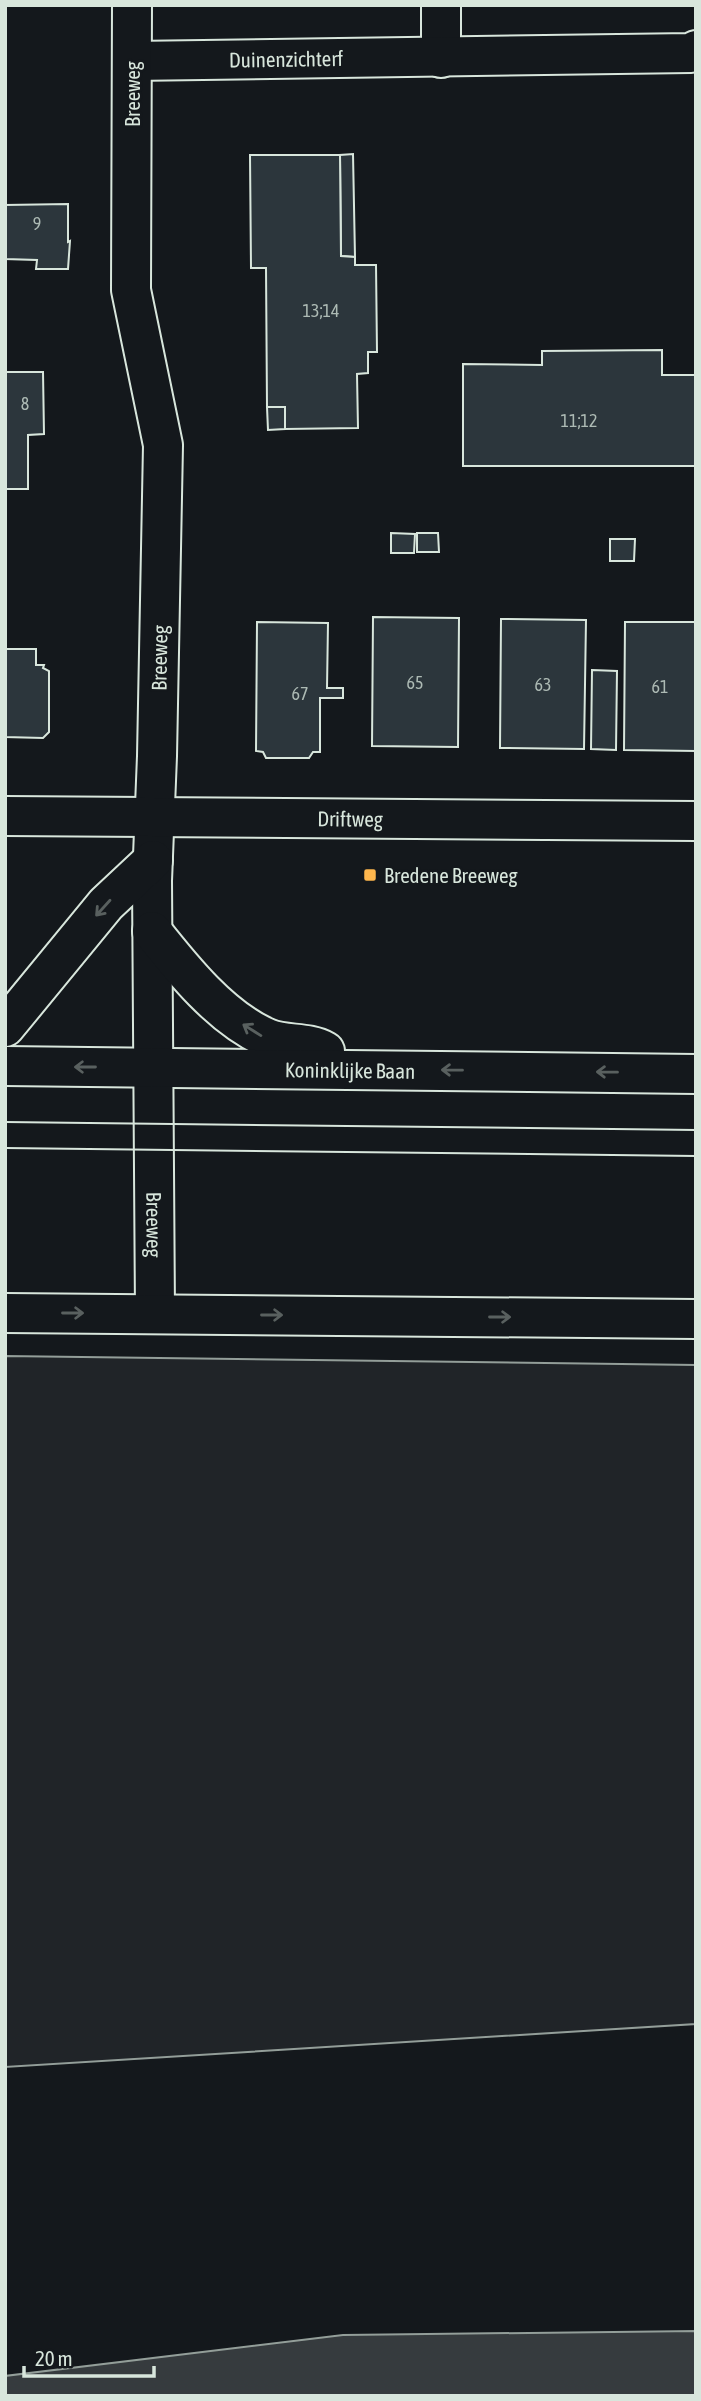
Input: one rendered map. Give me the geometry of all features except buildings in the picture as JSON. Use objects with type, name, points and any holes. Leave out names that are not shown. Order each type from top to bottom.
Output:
[{"type":"street","name":"Breeweg","points":[[132,5],[131,290],[163,445],[152,931],[155,1313]]},
{"type":"street","points":[[441,5],[441,58]]},
{"type":"street","name":"Duinenzichterf","points":[[132,61],[441,58],[696,50]]},
{"type":"street","name":"Driftweg","points":[[5,816],[696,821]]},
{"type":"street","points":[[5,1027],[106,904],[153,860]]},
{"type":"street","points":[[152,931],[186,975],[244,1025],[283,1044],[317,1046],[358,1069]]},
{"type":"street","name":"Koninklijke Baan","points":[[5,1066],[696,1074]]},
{"type":"street","points":[[5,1313],[696,1319]]},
{"type":"shaded area","points":[[5,1356],[696,1365],[696,2024],[5,2067]]},
{"type":"shaded area","points":[[696,2331],[696,2396],[5,2396],[5,2376],[343,2335]]},
{"type":"tram line","points":[[5,1122],[696,1130]]},
{"type":"tram line","points":[[5,1148],[696,1156]]},
{"type":"place","name":"Bredene Breeweg","points":[[370,875]]}]
